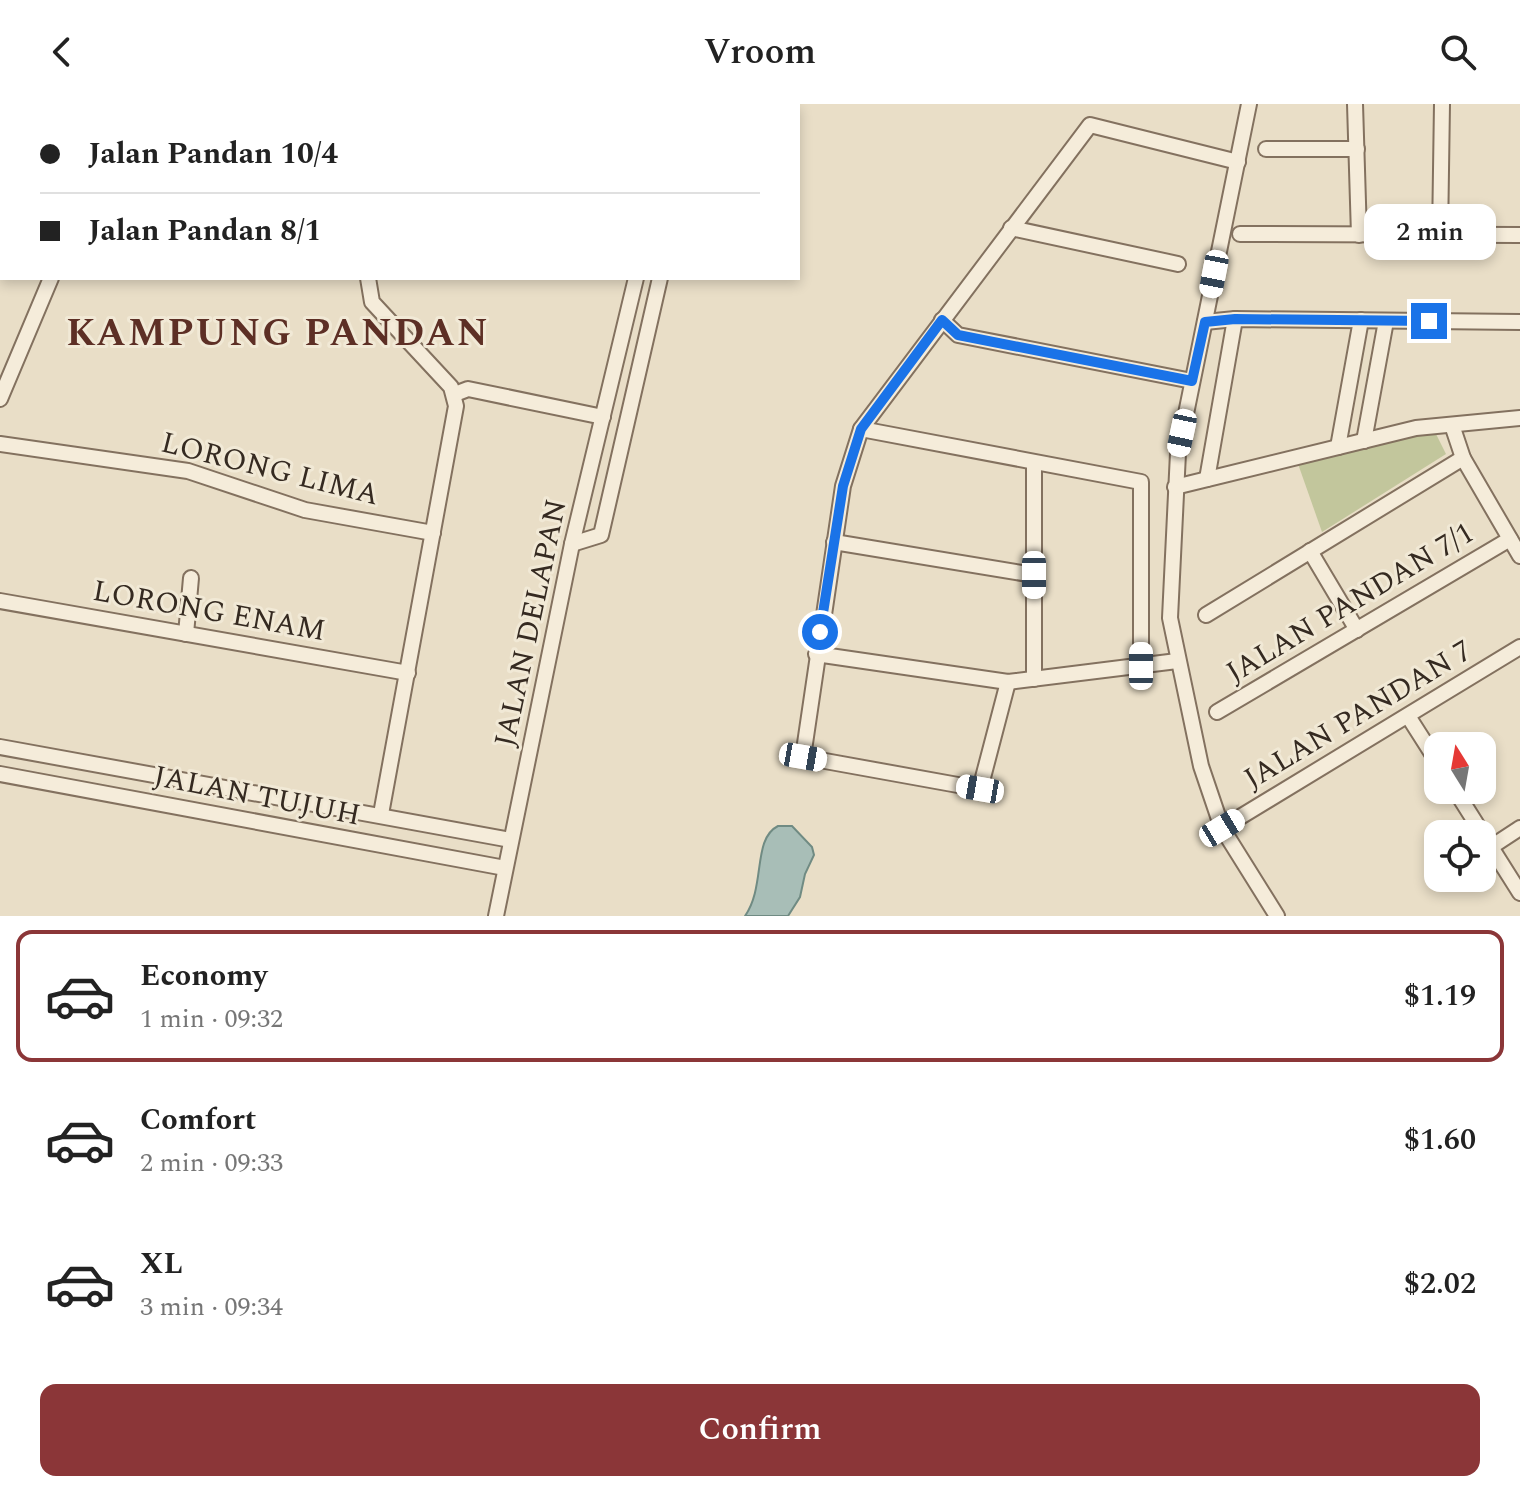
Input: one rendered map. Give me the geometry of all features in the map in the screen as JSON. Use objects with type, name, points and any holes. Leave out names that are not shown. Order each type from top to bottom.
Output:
[{"type":"street","points":[[1249,104],[1178,453],[1169,575],[1170,618],[1201,766],[1222,828],[1277,916]]},
{"type":"street","points":[[1355,104],[1359,235]]},
{"type":"street","points":[[1440,236],[1442,104]]},
{"type":"street","points":[[1008,682],[980,789],[803,757],[843,486],[861,429],[1090,125],[1238,162]]},
{"type":"street","points":[[1266,149],[1357,149]]},
{"type":"street","points":[[1011,228],[1178,264]]},
{"type":"street","points":[[1240,234],[1520,235]]},
{"type":"street","points":[[0,399],[50,280]]},
{"type":"street","points":[[368,280],[372,302],[455,394],[456,406],[381,814]]},
{"type":"street","name":"JALAN DELAPAN","points":[[496,916],[572,544],[636,280]]},
{"type":"street","points":[[572,544],[601,535],[660,280]]},
{"type":"street","points":[[1205,322],[1235,319],[1520,322]]},
{"type":"street","points":[[1207,479],[1235,319]]},
{"type":"street","points":[[942,320],[958,335],[1192,381]]},
{"type":"street","points":[[1338,447],[1361,320]]},
{"type":"street","points":[[1364,441],[1386,321]]},
{"type":"street","points":[[0,356],[15,362]]},
{"type":"street","points":[[611,381],[635,385]]},
{"type":"street","points":[[455,394],[468,389],[603,417]]},
{"type":"street","points":[[1175,487],[1416,428],[1520,418]]},
{"type":"street","points":[[1452,425],[1463,458],[1520,556]]},
{"type":"street","points":[[861,429],[1141,482],[1141,666]]},
{"type":"street","name":"LORONG LIMA","points":[[0,444],[188,471],[305,510],[433,533]]},
{"type":"street","points":[[1206,615],[1463,458]]},
{"type":"street","points":[[1034,463],[1034,679]]},
{"type":"street","name":"JALAN PANDAN 7/1","points":[[1217,712],[1510,539]]},
{"type":"street","points":[[834,542],[1034,575]]},
{"type":"street","points":[[1310,551],[1357,630]]},
{"type":"street","points":[[186,634],[191,578]]},
{"type":"street","name":"LORONG ENAM","points":[[0,601],[408,673]]},
{"type":"street","name":"JALAN PANDAN 7","points":[[1222,828],[1520,647]]},
{"type":"street","points":[[816,654],[1008,682],[1177,661]]},
{"type":"street","points":[[1408,716],[1424,741]]},
{"type":"street","points":[[0,747],[511,840]]},
{"type":"street","name":"JALAN TUJUH","points":[[0,774],[505,868]]},
{"type":"street","points":[[1496,844],[1520,828]]},
{"type":"street","points":[[1496,855],[1520,893]]},
{"type":"green space","points":[[1435,432],[1446,454],[1322,532],[1297,461]]},
{"type":"water","points":[[778,826],[792,826],[812,847],[814,855],[805,874],[800,897],[788,916],[745,916],[755,891],[765,841]]},
{"type":"district","name":"KAMPUNG PANDAN","points":[[278,334]]},
{"type":"route","points":[[820,632],[843,486],[861,429],[942,320],[958,335],[1192,381],[1205,322],[1235,319],[1429,321]]}]
